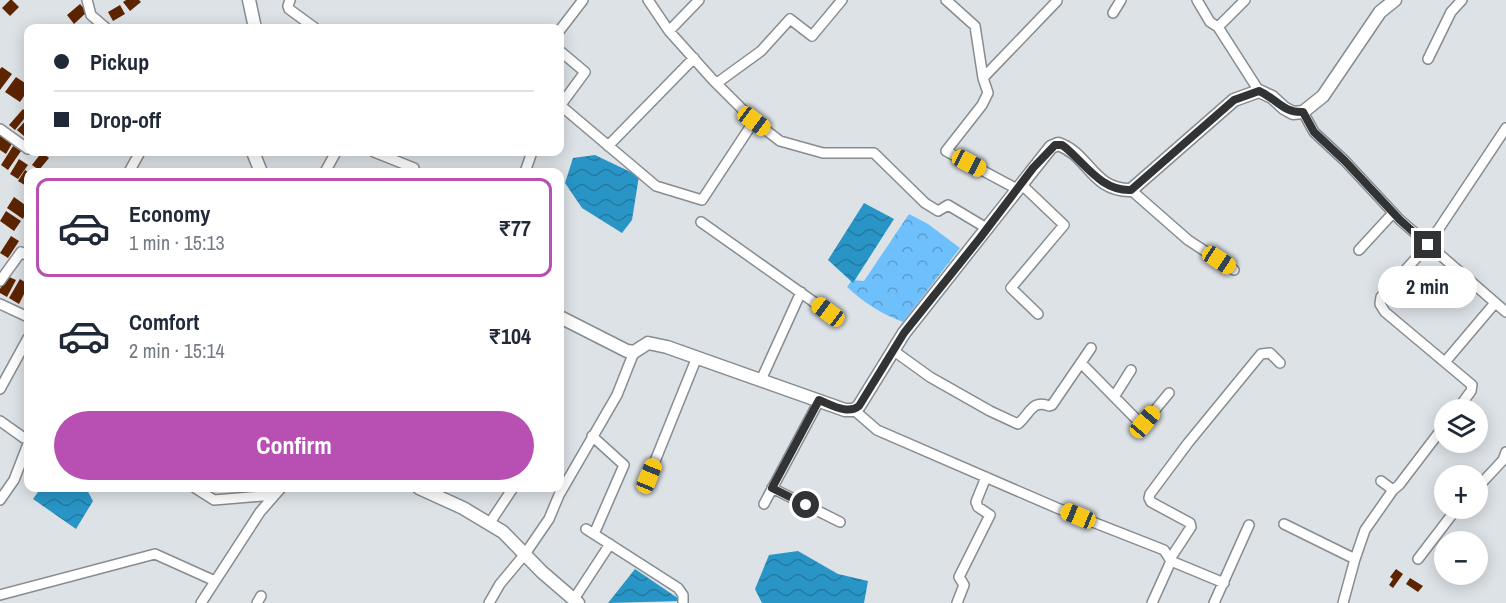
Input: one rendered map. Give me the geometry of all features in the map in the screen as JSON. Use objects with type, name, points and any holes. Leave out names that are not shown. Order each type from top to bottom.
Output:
[{"type":"street","points":[[87,0],[91,15],[101,24]]},
{"type":"street","points":[[249,0],[254,24]]},
{"type":"street","points":[[290,0],[289,9],[310,24]]},
{"type":"street","points":[[564,25],[583,0]]},
{"type":"street","points":[[648,0],[669,31],[717,84],[754,121],[780,141],[824,153],[874,153],[925,203],[938,211],[948,205],[988,229]]},
{"type":"street","points":[[669,31],[699,0]]},
{"type":"street","points":[[717,84],[761,51],[790,19],[812,36],[842,0]]},
{"type":"street","points":[[946,0],[975,26],[983,78],[988,93],[982,105],[946,151],[1019,186],[1064,225],[1011,288],[1038,314]]},
{"type":"street","points":[[1113,13],[1121,0]]},
{"type":"street","points":[[1197,0],[1210,22],[1218,27],[1259,91],[1272,97],[1293,113],[1303,112],[1323,96],[1380,12],[1395,0]]},
{"type":"street","points":[[1218,27],[1245,0]]},
{"type":"street","points":[[1428,59],[1451,12],[1462,0]]},
{"type":"street","points":[[983,78],[1057,1]]},
{"type":"street","points":[[564,54],[585,72],[564,101]]},
{"type":"street","points":[[609,146],[694,58]]},
{"type":"street","points":[[564,319],[627,351],[634,352],[648,344],[667,347],[845,410],[854,410],[872,387],[904,333],[1052,147],[1058,144],[1066,148],[1100,182],[1109,187],[1120,191],[1131,190],[1234,100],[1259,91]]},
{"type":"street","points":[[564,109],[656,186],[702,200],[754,121]]},
{"type":"street","points":[[1303,112],[1314,132],[1345,161],[1393,213],[1506,312]]},
{"type":"street","points":[[1465,399],[1472,385],[1385,312],[1380,304],[1381,297],[1428,245],[1506,128]]},
{"type":"street","points":[[0,129],[24,146]]},
{"type":"street","points":[[384,156],[414,168]]},
{"type":"street","points":[[1131,190],[1188,240],[1234,270]]},
{"type":"street","points":[[1359,250],[1393,213]]},
{"type":"street","points":[[701,222],[828,312]]},
{"type":"street","points":[[0,281],[21,252],[24,254]]},
{"type":"street","points":[[761,380],[801,292]]},
{"type":"street","points":[[1445,362],[1495,303]]},
{"type":"street","points":[[0,304],[24,315]]},
{"type":"street","points":[[0,389],[24,345]]},
{"type":"street","points":[[894,351],[930,377],[1018,424],[1036,405],[1052,405],[1091,348]]},
{"type":"street","points":[[564,486],[618,395],[634,352]]},
{"type":"street","points":[[1152,603],[1170,560],[1191,526],[1190,523],[1151,502],[1150,494],[1188,443],[1261,354],[1270,353],[1280,363]]},
{"type":"street","points":[[649,476],[697,357]]},
{"type":"street","points":[[1081,363],[1140,423],[1145,422],[1168,393]]},
{"type":"street","points":[[1114,398],[1131,370]]},
{"type":"street","points":[[764,504],[819,400]]},
{"type":"street","points":[[854,410],[877,430],[1164,550],[1170,560],[1224,583]]},
{"type":"street","points":[[0,421],[24,438]]},
{"type":"street","points":[[592,436],[624,465],[590,531],[678,588],[683,595],[683,603]]},
{"type":"street","points":[[1342,603],[1365,530],[1393,490],[1400,485],[1434,439]]},
{"type":"street","points":[[0,500],[14,480],[24,452]]},
{"type":"street","points":[[1488,476],[1503,460],[1506,452]]},
{"type":"street","points":[[957,603],[964,585],[959,577],[990,515],[978,507],[976,502],[986,477]]},
{"type":"street","points":[[1381,481],[1393,490]]},
{"type":"street","points":[[772,488],[840,522]]},
{"type":"street","points":[[201,492],[214,500],[274,495]]},
{"type":"street","points":[[201,603],[260,512],[277,492]]},
{"type":"street","points":[[428,492],[463,508],[502,532],[542,572],[576,601],[610,544]]},
{"type":"street","points":[[489,524],[510,492]]},
{"type":"street","points":[[489,603],[500,584],[525,554],[549,519],[561,492]]},
{"type":"street","points":[[1418,559],[1449,519]]},
{"type":"street","points":[[1284,524],[1355,559]]},
{"type":"street","points":[[1214,603],[1249,525]]},
{"type":"street","points":[[0,595],[155,554],[215,581]]},
{"type":"green space","points":[[909,214],[928,224],[960,248],[903,322],[874,307],[847,287],[852,280],[864,281]]},
{"type":"water","points":[[595,155],[639,176],[632,220],[622,233],[582,208],[565,183],[573,158]]},
{"type":"water","points":[[864,203],[894,219],[853,283],[828,260]]},
{"type":"water","points":[[38,492],[88,492],[93,501],[76,529],[33,499]]},
{"type":"water","points":[[798,551],[838,574],[868,581],[864,603],[762,603],[755,589],[769,555]]},
{"type":"water","points":[[635,569],[682,601],[608,603]]},
{"type":"building","points":[[10,0],[19,7],[10,16],[2,8]]},
{"type":"building","points":[[126,0],[141,2],[130,11],[123,2]]},
{"type":"building","points":[[80,4],[87,12],[74,24],[67,15]]},
{"type":"building","points":[[120,5],[125,14],[113,21],[108,12]]},
{"type":"building","points":[[2,67],[12,74],[0,90],[0,69]]},
{"type":"building","points":[[16,77],[24,82],[24,96],[20,102],[5,92]]},
{"type":"building","points":[[23,109],[24,119],[15,130],[9,125]]},
{"type":"building","points":[[24,122],[24,136],[17,130]]},
{"type":"building","points":[[0,133],[13,142],[6,154],[0,150]]},
{"type":"building","points":[[13,146],[21,151],[8,170],[1,165]]},
{"type":"building","points":[[39,156],[49,158],[41,168],[32,165]]},
{"type":"building","points":[[19,159],[28,165],[18,179],[10,174]]},
{"type":"building","points":[[24,172],[24,185],[18,181]]},
{"type":"building","points":[[14,197],[24,204],[23,219],[7,208]]},
{"type":"building","points":[[6,211],[21,221],[14,231],[0,221]]},
{"type":"building","points":[[11,236],[19,241],[8,258],[0,253]]},
{"type":"building","points":[[7,276],[16,280],[7,297],[0,293],[0,289]]},
{"type":"building","points":[[20,279],[24,282],[24,294],[19,304],[9,298]]},
{"type":"building","points":[[1396,569],[1403,574],[1393,588],[1389,585],[1393,579],[1390,577]]},
{"type":"building","points":[[1410,578],[1423,586],[1418,592],[1406,584]]},
{"type":"route","points":[[806,505],[772,488],[819,400],[845,410],[854,410],[859,406],[904,333],[1033,168],[1055,145],[1062,145],[1066,148],[1100,182],[1120,191],[1131,190],[1234,100],[1259,91],[1272,97],[1293,113],[1303,112],[1314,132],[1345,161],[1400,220],[1428,245]]}]
